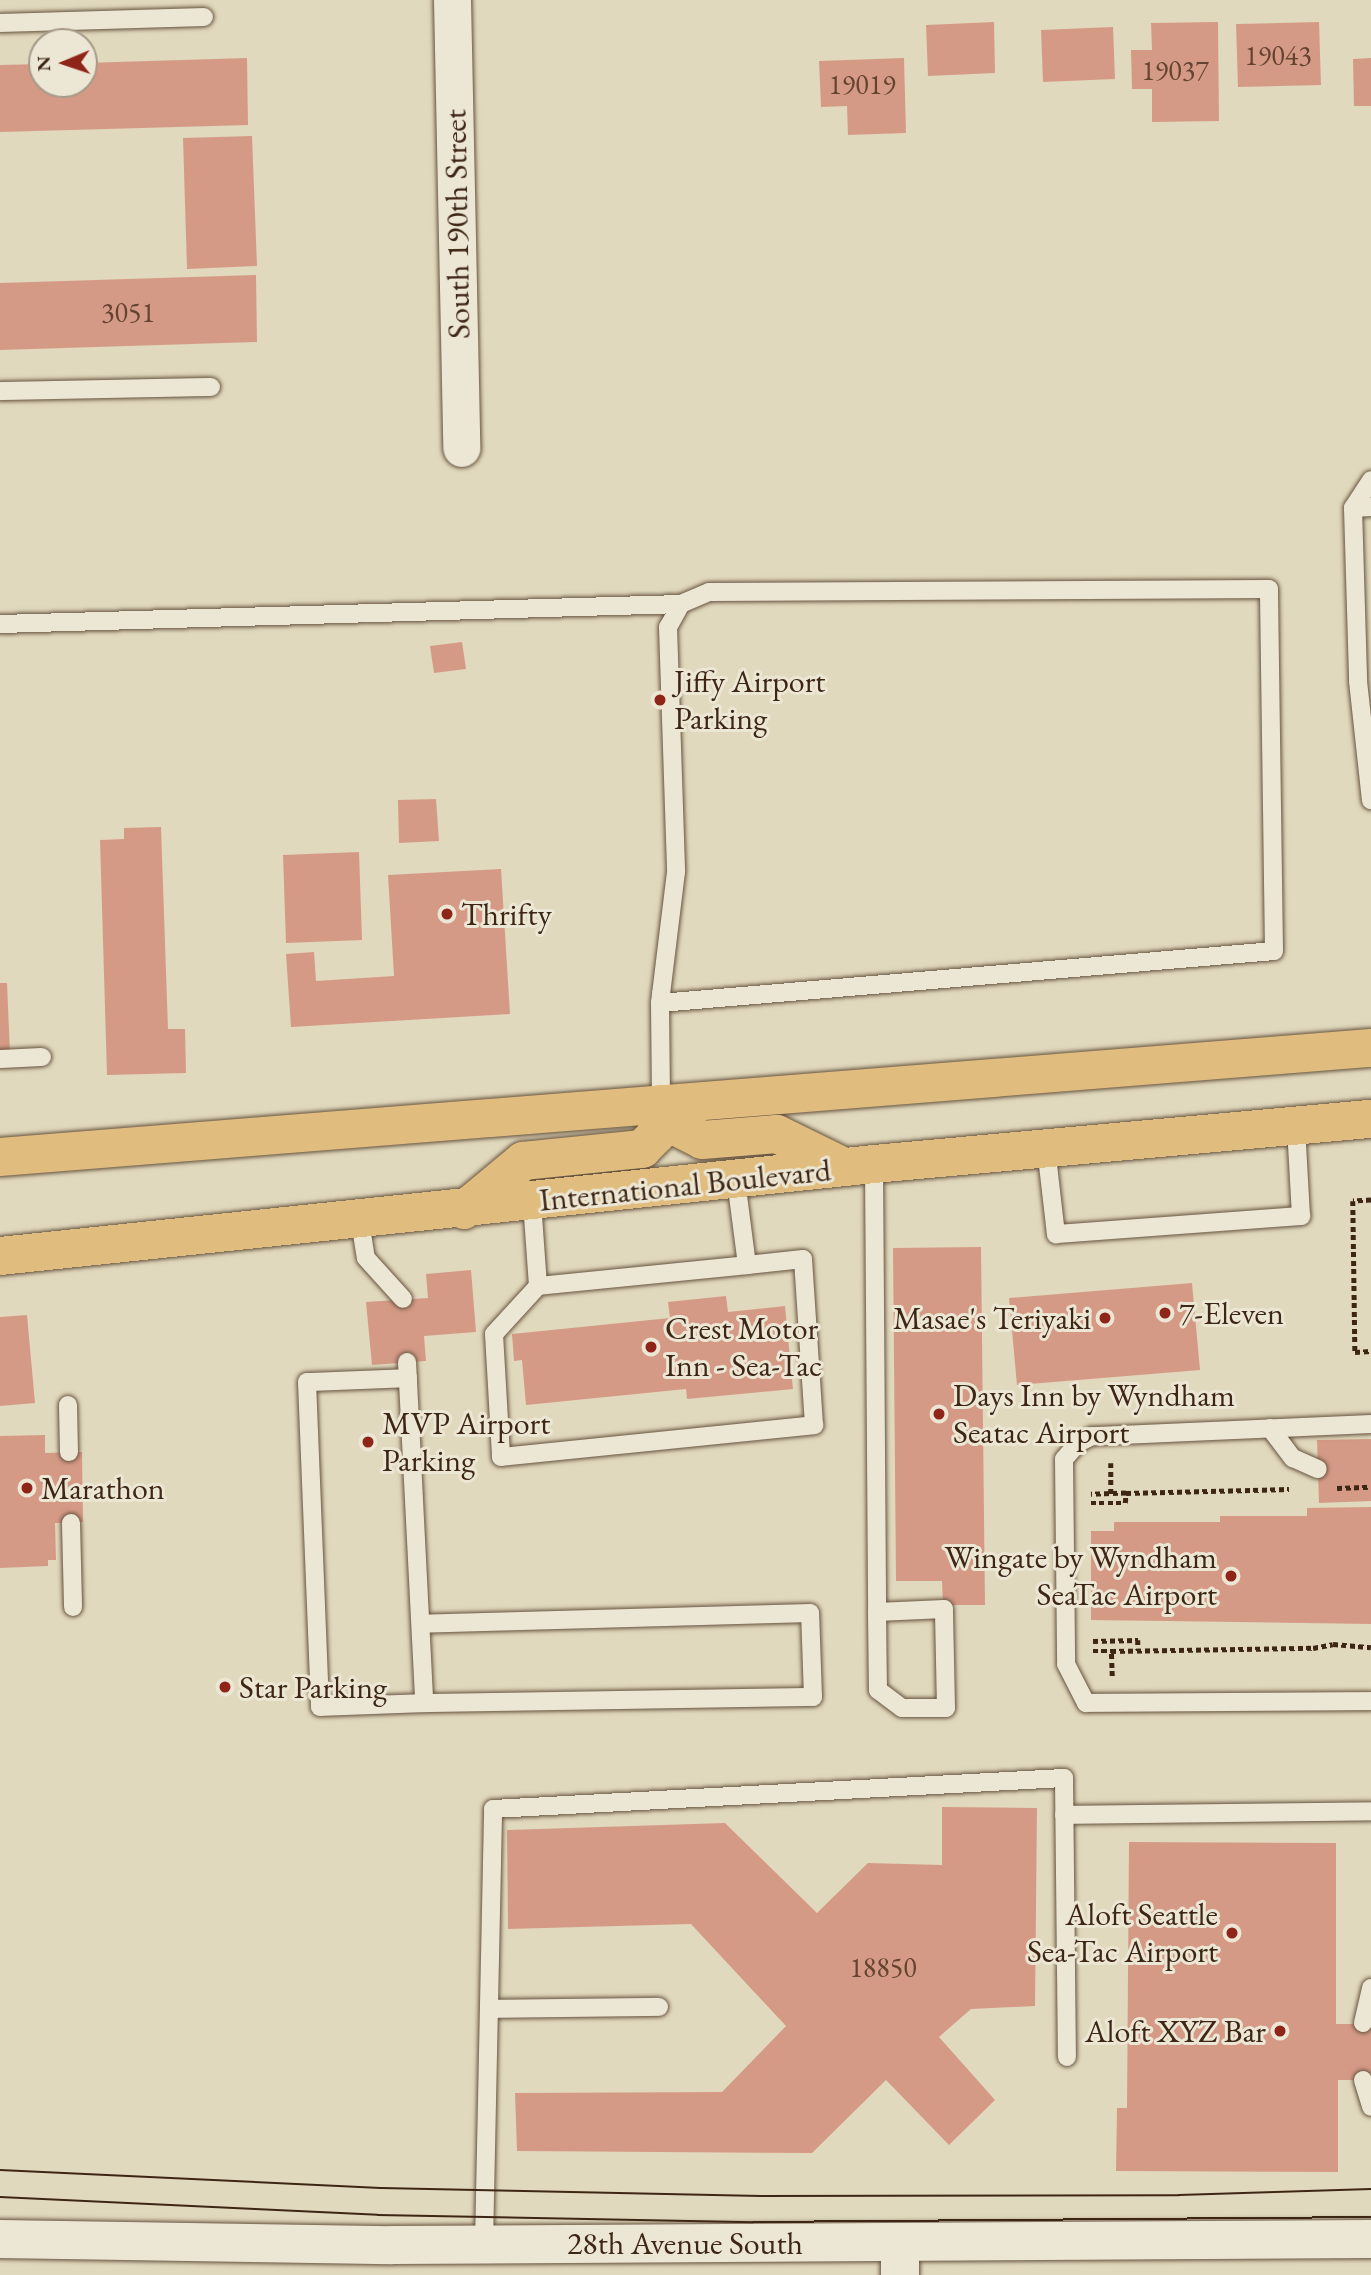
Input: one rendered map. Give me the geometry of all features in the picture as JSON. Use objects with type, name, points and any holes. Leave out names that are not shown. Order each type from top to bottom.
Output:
[{"type":"main road","points":[[0,1157],[1371,1048]]},
{"type":"main road","points":[[662,1104],[675,1126],[702,1140],[777,1134],[859,1166]]},
{"type":"main road","points":[[464,1210],[523,1161],[642,1149],[656,1135],[662,1104]]},
{"type":"main road","name":"International Boulevard","points":[[0,1256],[360,1221],[859,1166],[1371,1119]]},
{"type":"main road","name":"28th Avenue South","points":[[0,2239],[484,2244],[900,2258],[1371,2239]]},
{"type":"street","name":"South 190th Street","points":[[452,0],[461,447]]},
{"type":"lane","points":[[0,23],[204,17]]},
{"type":"lane","points":[[0,391],[211,387]]},
{"type":"lane","points":[[1371,480],[1353,508],[1358,681],[1371,800]]},
{"type":"lane","points":[[1353,508],[1371,507]]},
{"type":"lane","points":[[0,624],[681,604],[709,592],[1269,589],[1274,951],[660,1003]]},
{"type":"lane","points":[[662,1104],[660,1003],[676,872],[668,627],[681,604]]},
{"type":"lane","points":[[0,1059],[42,1057]]},
{"type":"lane","points":[[1046,1148],[1056,1234],[1301,1216],[1296,1126]]},
{"type":"lane","points":[[859,1166],[878,1690],[902,1708],[946,1708],[944,1609],[877,1612]]},
{"type":"lane","points":[[736,1180],[747,1265]]},
{"type":"lane","points":[[532,1202],[538,1286]]},
{"type":"lane","points":[[360,1221],[366,1258],[403,1300]]},
{"type":"lane","points":[[803,1259],[814,1425],[501,1457],[494,1334],[538,1286],[803,1259]]},
{"type":"lane","points":[[421,1624],[810,1613],[813,1697],[320,1707],[307,1382],[408,1370],[424,1703]]},
{"type":"lane","points":[[68,1405],[69,1452]]},
{"type":"lane","points":[[1371,1424],[1093,1436],[1078,1443],[1065,1459],[1066,1664],[1086,1703],[1371,1701]]},
{"type":"lane","points":[[1270,1428],[1293,1458],[1318,1469]]},
{"type":"lane","points":[[71,1523],[73,1608]]},
{"type":"lane","points":[[484,2244],[493,1809],[1064,1778],[1067,2057]]},
{"type":"lane","points":[[1064,1815],[1371,1811]]},
{"type":"lane","points":[[1363,2024],[1371,1988]]},
{"type":"lane","points":[[489,2009],[659,2007]]},
{"type":"lane","points":[[1363,2080],[1371,2107]]},
{"type":"path","points":[[1371,1200],[1353,1200],[1354,1352],[1371,1351]]},
{"type":"path","points":[[1331,1488],[1371,1487]]},
{"type":"path","points":[[1078,1494],[1304,1489]]},
{"type":"path","points":[[1085,1503],[1125,1503],[1126,1493]]},
{"type":"path","points":[[1085,1641],[1138,1640],[1138,1650]]},
{"type":"path","points":[[1112,1703],[1111,1651],[1313,1648],[1333,1644],[1371,1647]]},
{"type":"building","points":[[994,22],[995,73],[928,76],[926,25]]},
{"type":"building","points":[[1218,22],[1219,121],[1152,122],[1152,89],[1132,89],[1131,50],[1152,50],[1151,23]]},
{"type":"building","points":[[1319,22],[1321,85],[1238,87],[1236,24]]},
{"type":"building","points":[[1113,27],[1115,79],[1043,82],[1041,30]]},
{"type":"building","points":[[247,58],[248,125],[0,132],[0,65],[28,64],[28,98],[98,98],[98,63]]},
{"type":"building","points":[[904,58],[906,133],[848,135],[847,106],[821,107],[819,61]]},
{"type":"building","points":[[1371,58],[1371,106],[1354,106],[1353,59]]},
{"type":"building","points":[[252,136],[257,266],[187,269],[183,138]]},
{"type":"building","points":[[256,275],[257,342],[0,350],[0,283]]},
{"type":"building","points":[[462,642],[466,669],[434,673],[430,646]]},
{"type":"building","points":[[436,799],[439,841],[399,843],[398,800]]},
{"type":"building","points":[[161,827],[168,1029],[185,1029],[186,1073],[107,1075],[100,840],[124,839],[124,828]]},
{"type":"building","points":[[359,852],[362,940],[286,943],[283,855]]},
{"type":"building","name":"Thrifty","points":[[501,869],[510,1014],[291,1027],[286,954],[314,952],[316,981],[394,976],[388,875]]},
{"type":"building","points":[[0,983],[7,983],[10,1053],[0,1054]]},
{"type":"building","name":"Days Inn by Wyndham Seatac Airport","points":[[981,1247],[985,1605],[943,1605],[942,1581],[896,1581],[893,1248]]},
{"type":"building","points":[[471,1270],[476,1332],[424,1336],[426,1361],[372,1365],[366,1302],[428,1298],[426,1274]]},
{"type":"building","points":[[1192,1283],[1200,1370],[1017,1385],[1009,1298]]},
{"type":"building","name":"Crest Motor Inn - Sea-Tac","points":[[726,1296],[728,1312],[785,1306],[793,1389],[687,1399],[686,1389],[526,1405],[522,1360],[514,1361],[512,1334],[670,1318],[668,1302]]},
{"type":"building","points":[[27,1315],[35,1403],[0,1406],[0,1317]]},
{"type":"building","name":"Marathon","points":[[45,1435],[45,1453],[82,1452],[83,1522],[55,1523],[56,1560],[48,1560],[48,1566],[0,1568],[0,1436]]},
{"type":"building","points":[[1371,1439],[1371,1501],[1319,1503],[1317,1440]]},
{"type":"building","name":"Wingate by Wyndham SeaTac Airport","points":[[1371,1507],[1371,1624],[1091,1620],[1091,1531],[1114,1531],[1114,1522],[1220,1522],[1220,1516],[1307,1516],[1307,1508]]},
{"type":"building","points":[[942,1807],[1037,1808],[1035,2006],[971,2009],[939,2037],[995,2100],[949,2145],[886,2080],[812,2153],[517,2151],[515,2093],[722,2092],[786,2026],[691,1924],[508,1929],[507,1830],[725,1823],[817,1913],[868,1863],[942,1865]]},
{"type":"building","name":"Aloft Seattle Sea-Tac Airport","points":[[1129,1842],[1336,1843],[1336,2024],[1371,2024],[1371,2080],[1338,2080],[1338,2172],[1116,2171],[1117,2108],[1127,2108]]},
{"type":"tram line","points":[[0,2170],[381,2188],[761,2196],[1179,2195],[1371,2189]]},
{"type":"tram line","points":[[0,2197],[378,2215],[753,2222],[1371,2217]]},
{"type":"place","name":"Jiffy Airport Parking","points":[[660,700]]},
{"type":"place","name":"Thrifty","points":[[447,914]]},
{"type":"place","name":"7-Eleven","points":[[1165,1313]]},
{"type":"place","name":"Masae's Teriyaki","points":[[1105,1318]]},
{"type":"place","name":"Crest Motor Inn - Sea-Tac","points":[[651,1347]]},
{"type":"place","name":"Days Inn by Wyndham Seatac Airport","points":[[939,1414]]},
{"type":"place","name":"MVP Airport Parking","points":[[368,1442]]},
{"type":"place","name":"Marathon","points":[[27,1488]]},
{"type":"place","name":"Wingate by Wyndham SeaTac Airport","points":[[1231,1576]]},
{"type":"place","name":"Star Parking","points":[[225,1687]]},
{"type":"place","name":"Aloft Seattle Sea-Tac Airport","points":[[1232,1933]]},
{"type":"place","name":"Aloft XYZ Bar","points":[[1280,2031]]}]
